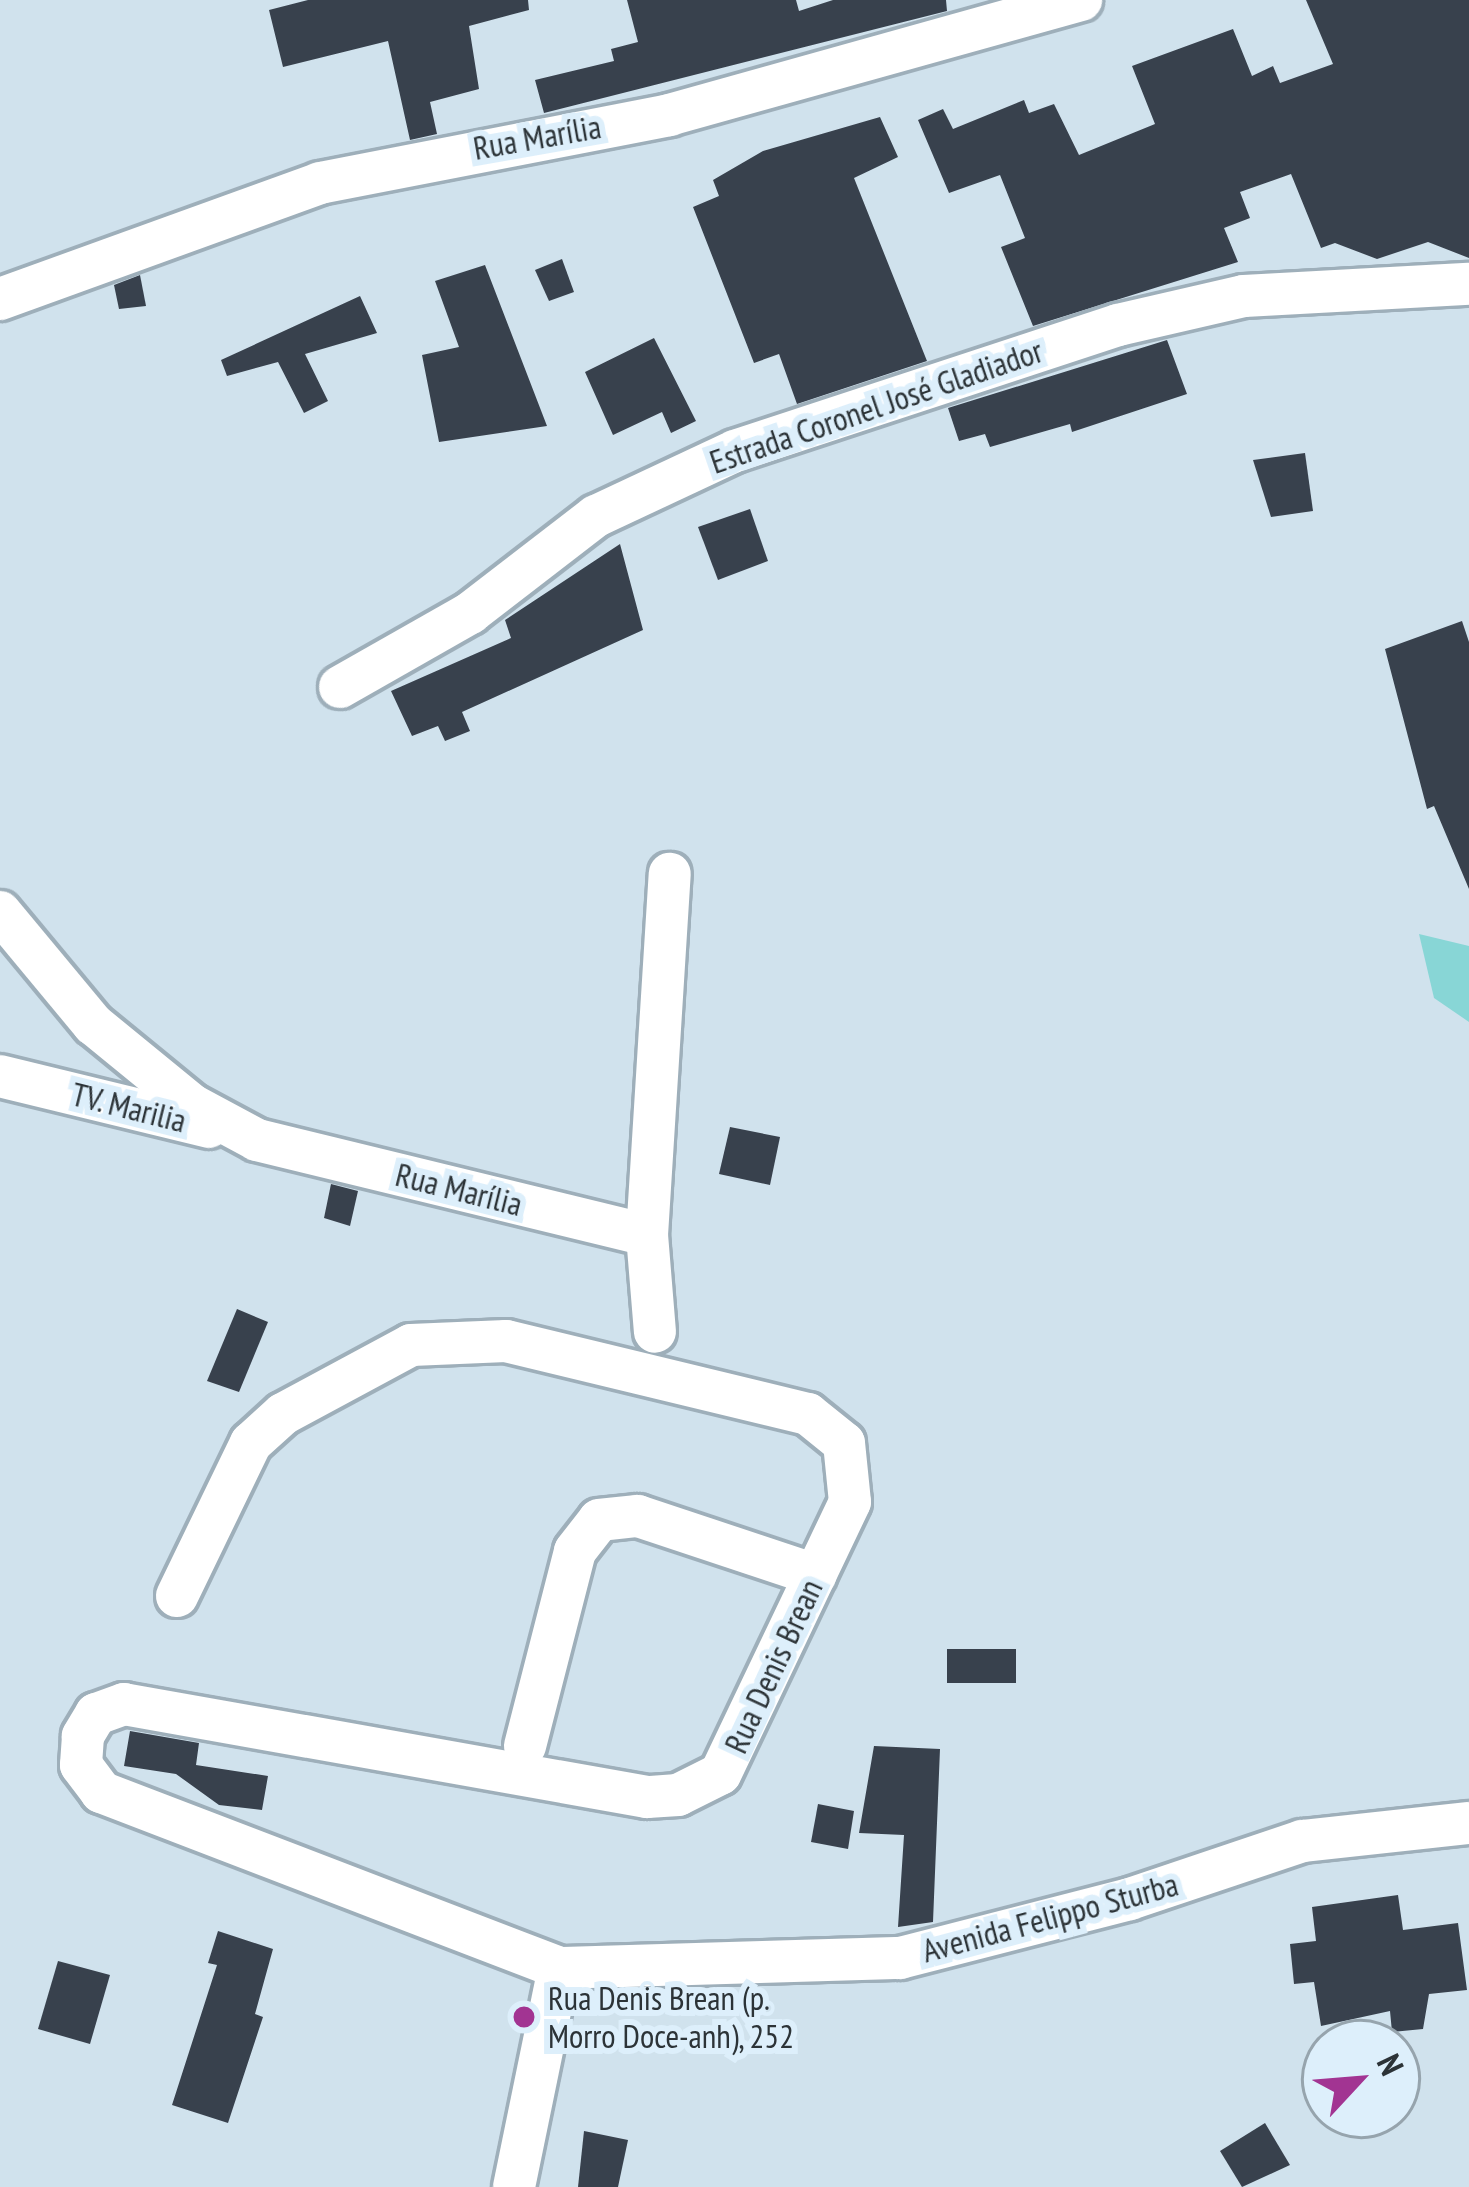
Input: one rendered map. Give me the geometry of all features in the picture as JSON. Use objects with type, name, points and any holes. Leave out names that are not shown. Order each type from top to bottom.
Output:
[{"type":"street","name":"Rua Marília","points":[[0,299],[320,183],[669,115],[1005,10],[1081,0]]},
{"type":"street","name":"Estrada Coronel José Gladiador","points":[[340,687],[470,613],[596,516],[735,451],[1118,325],[1244,296],[1469,284]]},
{"type":"street","points":[[655,1332],[646,1235],[670,874]]},
{"type":"street","name":"Rua Marília","points":[[0,912],[93,1024],[192,1105],[257,1140],[646,1235]]},
{"type":"street","name":"TV. Marilia","points":[[0,1076],[257,1140]]},
{"type":"street","name":"Rua Denis Brean","points":[[177,1595],[251,1443],[356,1370],[454,1337],[506,1341],[827,1424],[854,1470],[850,1502],[737,1752],[720,1774],[678,1796],[534,1783],[347,1738],[124,1704],[96,1714],[83,1736],[81,1765],[101,1792],[559,1968]]},
{"type":"street","points":[[525,1746],[575,1551],[599,1520],[638,1516],[815,1576]]},
{"type":"street","name":"Avenida Felippo Sturba","points":[[559,1968],[900,1958],[1130,1899],[1302,1841],[1469,1823]]},
{"type":"street","points":[[514,2187],[559,1968]]},
{"type":"shaded area","points":[[1419,934],[1469,946],[1469,1022],[1434,998]]},
{"type":"building","points":[[308,0],[528,0],[529,10],[469,26],[479,89],[430,102],[437,134],[410,140],[388,41],[283,67],[269,10]]},
{"type":"building","points":[[627,0],[796,0],[799,11],[833,0],[946,0],[947,11],[544,113],[535,80],[614,61],[611,49],[638,42]]},
{"type":"building","points":[[1306,0],[1469,0],[1469,258],[1428,242],[1377,259],[1335,243],[1321,248],[1291,174],[1240,192],[1250,218],[1224,228],[1238,262],[1033,326],[1001,247],[1025,238],[1000,175],[949,193],[918,120],[943,109],[953,129],[1024,100],[1029,113],[1054,104],[1079,155],[1155,124],[1132,66],[1233,29],[1252,76],[1273,66],[1280,83],[1333,64]]},
{"type":"building","points":[[880,117],[898,157],[854,178],[927,361],[797,404],[779,354],[754,363],[693,207],[719,196],[713,180],[763,151]]},
{"type":"building","points":[[562,259],[574,292],[549,301],[535,270]]},
{"type":"building","points":[[485,265],[547,426],[439,442],[422,355],[459,347],[435,281]]},
{"type":"building","points":[[140,275],[146,306],[119,309],[114,285]]},
{"type":"building","points":[[360,296],[377,333],[305,354],[328,401],[304,413],[278,362],[227,376],[221,360]]},
{"type":"building","points":[[654,338],[696,421],[671,433],[662,412],[613,435],[585,372]]},
{"type":"building","points":[[1167,340],[1187,394],[1072,432],[1070,424],[990,447],[985,434],[959,441],[948,408]]},
{"type":"building","points":[[1305,453],[1313,511],[1271,517],[1253,460]]},
{"type":"building","points":[[750,509],[768,561],[718,580],[698,527]]},
{"type":"building","points":[[620,544],[643,630],[462,712],[470,731],[445,741],[438,726],[412,736],[391,691],[511,638],[505,620]]},
{"type":"building","points":[[1462,621],[1469,642],[1469,889],[1434,806],[1427,809],[1385,649]]},
{"type":"building","points":[[730,1127],[780,1137],[770,1185],[719,1174]]},
{"type":"building","points":[[331,1184],[358,1191],[350,1226],[324,1218]]},
{"type":"building","points":[[237,1309],[268,1322],[239,1392],[207,1381]]},
{"type":"building","points":[[947,1649],[1016,1649],[1016,1683],[947,1683]]},
{"type":"building","points":[[130,1731],[199,1743],[196,1765],[268,1776],[262,1810],[219,1805],[176,1774],[124,1766]]},
{"type":"building","points":[[874,1746],[940,1749],[933,1922],[898,1927],[904,1835],[859,1833]]},
{"type":"building","points":[[818,1804],[854,1811],[848,1849],[811,1842]]},
{"type":"building","points":[[1398,1895],[1403,1930],[1458,1923],[1467,1990],[1429,1994],[1423,2029],[1421,2019],[1391,2019],[1390,2011],[1353,2019],[1320,2019],[1314,1982],[1294,1984],[1290,1944],[1316,1941],[1312,1907]]},
{"type":"building","points":[[218,1931],[273,1949],[255,2014],[263,2017],[228,2123],[172,2105],[217,1965],[208,1963]]},
{"type":"building","points":[[58,1961],[110,1975],[90,2044],[38,2029]]},
{"type":"building","points":[[1265,2123],[1290,2165],[1242,2187],[1220,2151]]},
{"type":"building","points":[[584,2131],[628,2140],[618,2187],[578,2187]]},
{"type":"place","name":"Rua Denis Brean (p. Morro Doce-anh), 252","points":[[524,2017]]}]
